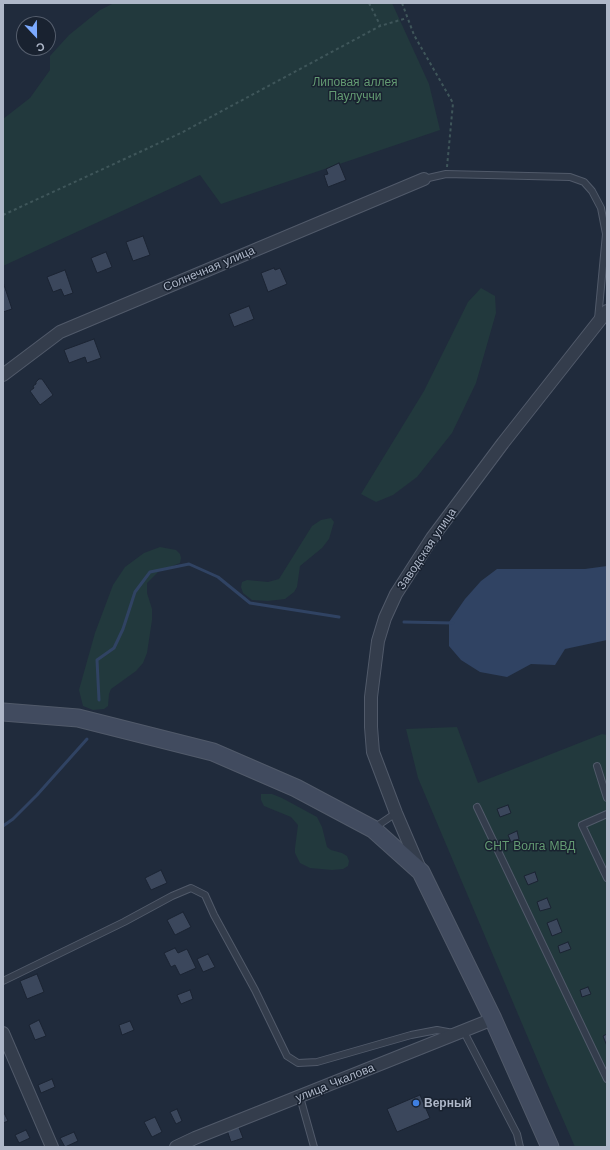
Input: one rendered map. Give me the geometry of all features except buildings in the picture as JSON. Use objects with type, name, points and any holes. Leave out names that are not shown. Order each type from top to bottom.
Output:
[{"type":"street","name":"Солнечная улица","points":[[3,375],[60,332],[424,179]]},
{"type":"street","name":"Заводская улица","points":[[421,872],[396,813],[373,752],[371,697],[378,641],[385,618],[396,594],[432,538],[503,443],[607,311]]},
{"type":"street","points":[[3,712],[78,718],[212,752],[296,788],[373,829],[421,872],[493,1019],[550,1147]]},
{"type":"street","name":"улица Чкалова","points":[[176,1147],[195,1138],[493,1019]]},
{"type":"street","points":[[3,1033],[52,1147]]},
{"type":"lane","points":[[424,179],[446,174],[570,177],[584,182],[592,191],[601,208],[606,234],[598,322]]},
{"type":"lane","points":[[597,766],[607,798]]},
{"type":"lane","points":[[477,807],[607,1079]]},
{"type":"lane","points":[[373,829],[396,813]]},
{"type":"lane","points":[[607,814],[582,825],[607,878]]},
{"type":"lane","points":[[3,981],[124,922],[172,896],[191,888],[205,895],[214,915],[255,990],[287,1056],[298,1063],[317,1062],[411,1035],[437,1030],[461,1033],[517,1134],[520,1147]]},
{"type":"lane","points":[[300,1096],[314,1147]]},
{"type":"path","points":[[369,3],[380,26]]},
{"type":"path","points":[[402,3],[414,35],[453,103],[446,174]]},
{"type":"path","points":[[3,215],[181,133],[380,26],[408,18]]},
{"type":"green space","name":"Липовая аллея Паулуччи","points":[[114,3],[392,3],[429,84],[440,130],[221,204],[200,175],[3,266],[3,119],[30,98],[50,70],[50,56],[56,56],[56,49],[69,35],[100,10]]},
{"type":"green space","points":[[481,288],[495,296],[496,313],[476,383],[452,433],[417,477],[393,495],[376,502],[361,494],[424,391],[468,302]]},
{"type":"green space","points":[[331,518],[334,522],[329,539],[322,548],[300,566],[297,587],[294,592],[285,599],[268,601],[252,600],[243,593],[241,587],[242,582],[247,580],[268,582],[279,579],[312,526],[321,520]]},
{"type":"green space","points":[[160,547],[176,550],[180,554],[181,558],[180,563],[159,571],[147,583],[147,593],[152,609],[152,620],[147,653],[143,663],[136,671],[111,689],[108,706],[104,709],[93,710],[83,706],[79,690],[95,633],[113,585],[125,567],[144,553]]},
{"type":"green space","name":"СНТ Волга МВД","points":[[457,727],[478,783],[602,734],[607,735],[607,1147],[575,1147],[418,778],[406,729]]},
{"type":"green space","points":[[261,794],[272,794],[282,798],[317,817],[322,827],[327,847],[347,856],[349,861],[348,866],[343,869],[332,870],[310,868],[300,863],[295,853],[298,825],[291,817],[264,806],[261,800]]},
{"type":"water","points":[[607,566],[607,640],[565,649],[555,665],[531,664],[507,677],[480,672],[461,660],[449,646],[449,622],[465,599],[481,581],[497,569],[585,569]]},
{"type":"waterway","points":[[99,700],[97,660],[114,648],[123,629],[135,592],[150,572],[189,564],[218,577],[250,603],[339,617]]},
{"type":"waterway","points":[[404,622],[453,623]]},
{"type":"waterway","points":[[3,826],[13,819],[37,795],[87,739]]},
{"type":"place","name":"Верный","points":[[416,1103]]}]
